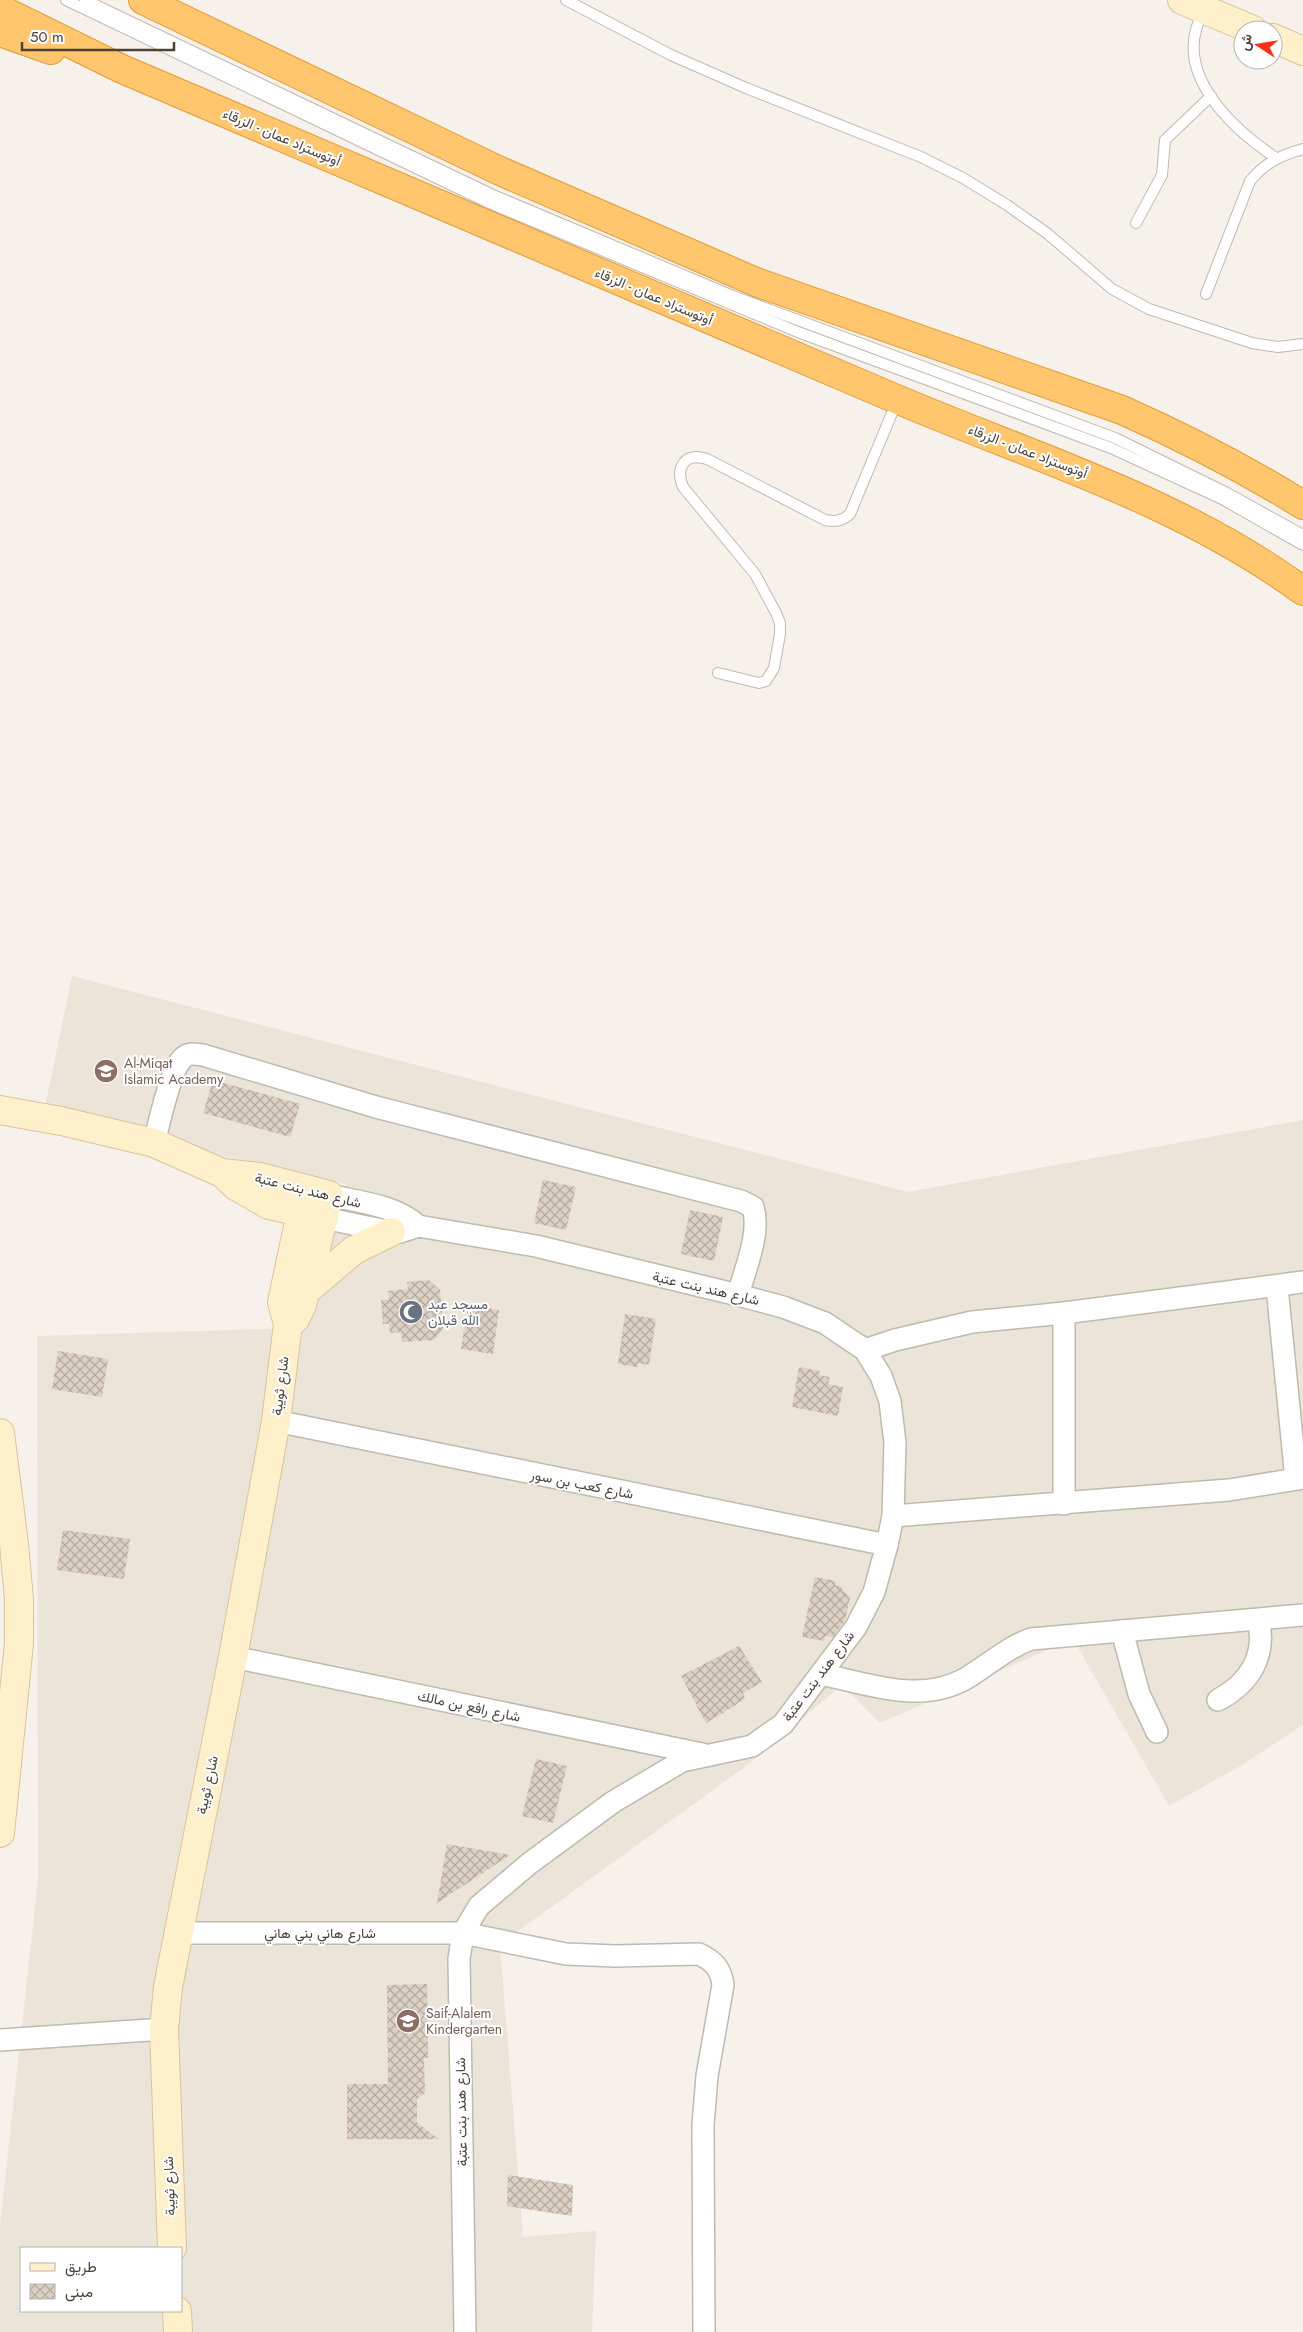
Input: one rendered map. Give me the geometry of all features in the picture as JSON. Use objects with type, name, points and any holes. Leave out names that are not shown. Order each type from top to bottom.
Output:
[{"type":"highway","points":[[143,0],[500,171],[738,274],[1122,410],[1180,435],[1236,464],[1303,505]]},
{"type":"highway","name":"أوتوستراد عمان - الزرقاء","points":[[0,9],[122,69],[898,400],[1126,490],[1209,532],[1303,591]]},
{"type":"highway","points":[[0,32],[67,55],[122,69]]},
{"type":"street","points":[[1193,5],[1233,22]]},
{"type":"street","points":[[1283,42],[1303,51]]},
{"type":"street","points":[[154,1143],[162,1113],[181,1059],[190,1053],[203,1054],[376,1107],[741,1201],[753,1207],[756,1217],[738,1295]]},
{"type":"street","name":"شارع هند بنت عتبة","points":[[0,1110],[33,1118],[61,1121],[154,1143],[222,1173],[252,1196],[269,1205],[315,1204],[392,1211],[411,1220],[418,1226]]},
{"type":"street","name":"شارع هند بنت عتبة","points":[[0,1127],[33,1118]]},
{"type":"street","name":"شارع هند بنت عتبة","points":[[315,1204],[391,1232],[400,1232],[418,1226],[536,1246],[783,1307],[825,1323],[865,1350],[881,1376],[890,1401],[895,1444],[892,1516],[887,1545],[874,1592],[856,1627],[782,1724],[752,1746],[704,1754],[682,1760],[613,1802],[496,1890],[474,1913],[463,1933],[459,1959],[465,2332]]},
{"type":"street","name":"شارع ثويبة","points":[[288,1324],[300,1313],[307,1290],[315,1204]]},
{"type":"street","name":"شارع ثويبة","points":[[172,2247],[164,2030],[177,1933],[233,1657],[276,1421],[288,1324],[282,1302],[315,1204]]},
{"type":"street","points":[[307,1290],[327,1271],[354,1250],[391,1232]]},
{"type":"street","points":[[865,1350],[904,1338],[972,1322],[1064,1313],[1277,1287],[1303,1282]]},
{"type":"street","points":[[892,1516],[1228,1490],[1299,1479],[1277,1287]]},
{"type":"street","points":[[1064,1313],[1064,1504]]},
{"type":"street","name":"شارع كعب بن سور","points":[[276,1421],[887,1545]]},
{"type":"street","points":[[0,1433],[14,1544],[19,1643],[0,1833]]},
{"type":"street","points":[[821,1674],[902,1691],[934,1690],[964,1679],[1009,1648],[1031,1639],[1303,1615]]},
{"type":"street","points":[[1218,1700],[1239,1687],[1254,1668],[1261,1644],[1258,1620]]},
{"type":"street","points":[[1122,1631],[1134,1680],[1157,1732]]},
{"type":"street","name":"شارع رافع بن مالك","points":[[233,1657],[704,1754]]},
{"type":"street","name":"شارع هاني بني هاني","points":[[177,1933],[463,1933],[566,1954],[615,1956],[699,1954],[717,1966],[722,1975],[723,1985],[707,2076],[703,2124],[704,2332]]},
{"type":"street","points":[[0,2040],[164,2030]]},
{"type":"street","points":[[177,2312],[178,2332]]},
{"type":"lane","points":[[66,0],[489,203],[798,332],[1112,448],[1222,499],[1303,545]]},
{"type":"lane","points":[[84,0],[493,195],[733,296],[1115,438],[1227,493],[1303,535]]},
{"type":"lane","points":[[566,0],[671,55],[746,88],[921,158],[963,178],[1008,205],[1048,234],[1112,289],[1149,309],[1252,343],[1278,347],[1303,344]]},
{"type":"lane","points":[[1193,5],[1195,30],[1193,53],[1198,75],[1211,96],[1234,124],[1276,158]]},
{"type":"lane","points":[[1136,224],[1162,175],[1165,140],[1211,96]]},
{"type":"lane","points":[[1206,294],[1245,191],[1257,172],[1276,158],[1303,149]]},
{"type":"lane","points":[[718,673],[759,684],[766,681],[774,668],[780,623],[754,574],[683,488],[680,479],[680,468],[686,460],[697,456],[707,459],[825,520],[834,522],[850,514],[898,400]]},
{"type":"shaded area","points":[[72,976],[908,1192],[1303,1120],[1303,1725],[1242,1765],[1169,1806],[1073,1639],[880,1723],[842,1685],[745,1767],[500,1944],[523,2237],[596,2231],[592,2332],[0,2332],[0,2225],[38,1880],[37,1336],[300,1328],[346,1184],[43,1116]]},
{"type":"building","points":[[213,1080],[300,1104],[290,1137],[203,1113]]},
{"type":"building","points":[[543,1180],[576,1187],[566,1230],[534,1223]]},
{"type":"building","points":[[690,1210],[723,1217],[714,1261],[681,1254]]},
{"type":"building","name":"مسجد عبد الله قبلان","points":[[429,1280],[440,1290],[443,1328],[434,1340],[402,1342],[401,1332],[390,1333],[389,1324],[383,1324],[381,1300],[389,1300],[388,1291],[408,1289],[407,1282]]},
{"type":"building","points":[[468,1305],[499,1310],[493,1354],[461,1349]]},
{"type":"building","points":[[625,1314],[656,1319],[649,1365],[638,1363],[637,1367],[618,1364]]},
{"type":"building","points":[[58,1351],[108,1359],[102,1397],[52,1389]]},
{"type":"building","points":[[799,1367],[820,1371],[819,1375],[830,1377],[828,1384],[843,1387],[838,1416],[792,1407]]},
{"type":"building","points":[[63,1530],[130,1539],[124,1579],[57,1570]]},
{"type":"building","points":[[815,1577],[836,1581],[835,1585],[840,1586],[850,1598],[845,1620],[833,1637],[825,1636],[824,1641],[802,1637]]},
{"type":"building","points":[[739,1646],[762,1682],[743,1693],[745,1698],[706,1723],[681,1676]]},
{"type":"building","points":[[536,1759],[567,1766],[553,1823],[522,1816]]},
{"type":"building","points":[[447,1844],[510,1855],[437,1903]]},
{"type":"building","points":[[427,1984],[428,2058],[424,2058],[425,2093],[417,2099],[417,2123],[439,2139],[347,2139],[347,2084],[388,2084],[387,1985]]},
{"type":"building","points":[[508,2175],[573,2185],[572,2216],[507,2206]]},
{"type":"place","name":"Al-Miqat Islamic Academy","points":[[106,1071]]},
{"type":"place","name":"مسجد عبد الله قبلان","points":[[411,1312]]},
{"type":"place","name":"Saif-Alalem Kindergarten","points":[[408,2021]]}]
